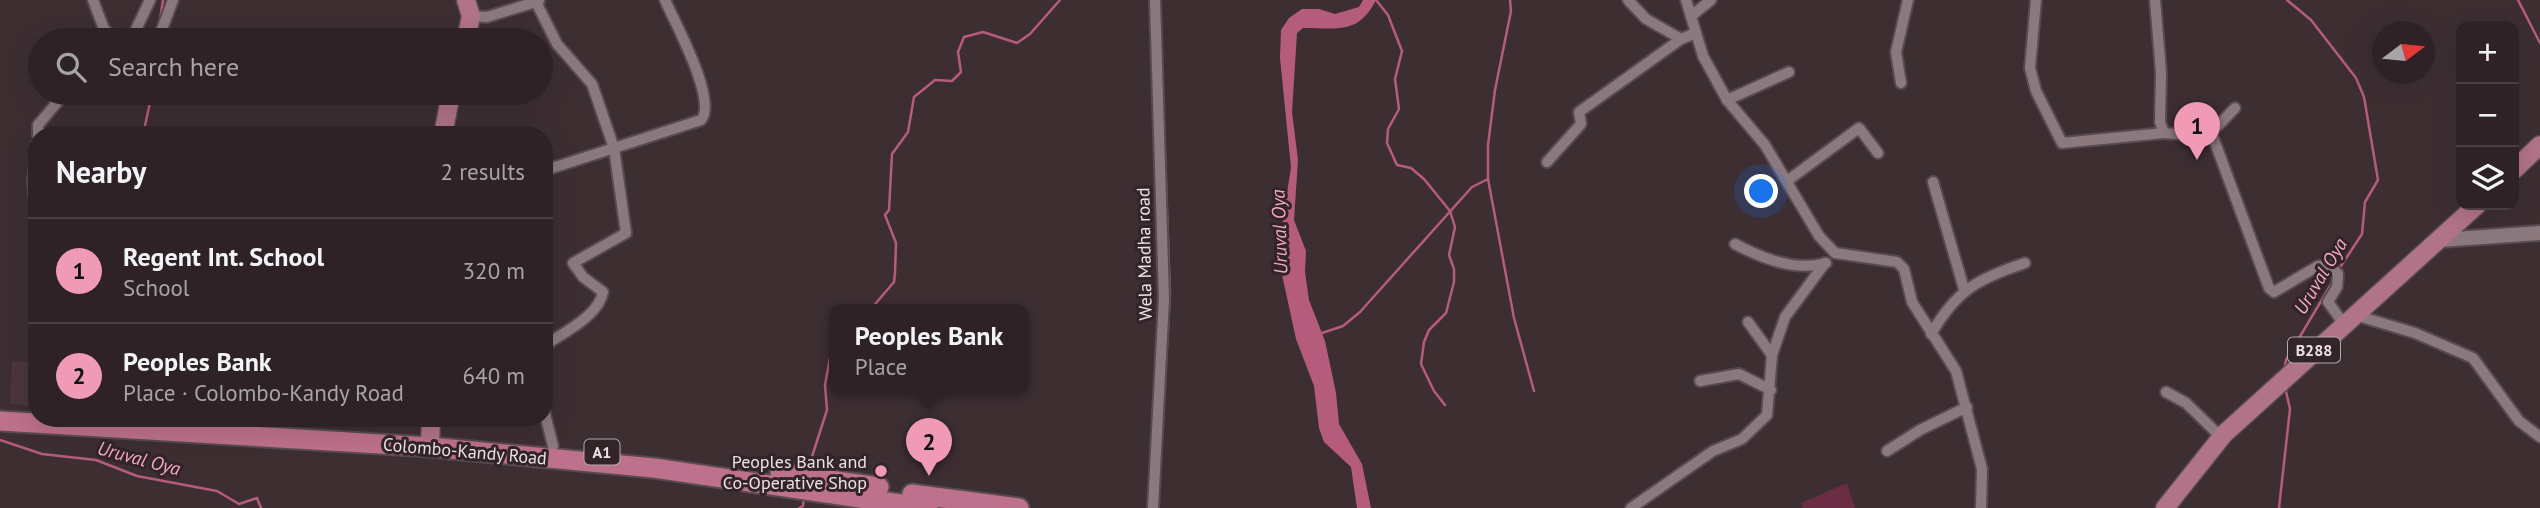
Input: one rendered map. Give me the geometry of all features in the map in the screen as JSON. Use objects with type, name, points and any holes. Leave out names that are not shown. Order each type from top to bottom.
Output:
[{"type":"highway","points":[[0,410],[28,411]]},
{"type":"highway","name":"Colombo-Kandy Road","points":[[0,421],[28,420]]},
{"type":"highway","name":"Colombo-Kandy Road","points":[[258,427],[431,433],[654,468],[771,479]]},
{"type":"highway","name":"Colombo-Kandy Road","points":[[341,427],[553,446],[771,479],[913,507]]},
{"type":"highway","name":"Colombo-Kandy Road","points":[[854,496],[1019,508]]},
{"type":"main road","points":[[467,28],[469,8]]},
{"type":"main road","points":[[445,126],[449,105]]},
{"type":"main road","points":[[2519,165],[2540,145]]},
{"type":"main road","name":"B288","points":[[2165,508],[2221,437],[2472,210]]},
{"type":"street","points":[[93,0],[104,28]]},
{"type":"street","points":[[137,28],[150,0]]},
{"type":"street","points":[[165,28],[173,0]]},
{"type":"street","points":[[553,168],[676,129],[705,116],[706,103],[701,82],[665,0]]},
{"type":"street","name":"Wela Madha road","points":[[1153,508],[1164,299],[1154,0]]},
{"type":"street","points":[[1628,0],[1646,19],[1681,38]]},
{"type":"street","points":[[1686,0],[1703,57],[1727,100],[1765,145],[1819,236],[1835,253],[1896,262],[1904,269],[1912,302],[1956,372],[1982,469],[1981,508]]},
{"type":"street","points":[[1691,16],[1711,0]]},
{"type":"street","points":[[1901,83],[1896,52],[1908,0]]},
{"type":"street","points":[[2036,0],[2030,68],[2036,91],[2063,143],[2164,133],[2210,134],[2235,108]]},
{"type":"street","points":[[2155,0],[2161,72],[2160,122],[2164,133]]},
{"type":"street","points":[[469,8],[487,17],[538,1],[550,28]]},
{"type":"street","points":[[1547,162],[1581,124],[1579,112],[1681,38],[1696,33]]},
{"type":"street","points":[[553,35],[557,44],[592,84],[614,148],[626,233],[573,263],[583,277],[603,292],[601,301],[594,310],[553,340]]},
{"type":"street","points":[[1727,100],[1789,72]]},
{"type":"street","points":[[38,126],[55,105]]},
{"type":"street","points":[[1787,181],[1859,128],[1878,153]]},
{"type":"street","points":[[2210,134],[2269,288],[2274,292],[2318,266],[2330,266],[2338,274],[2337,287],[2328,302],[2349,319],[2415,332],[2473,358],[2519,421],[2540,437]]},
{"type":"street","points":[[1933,181],[1964,289]]},
{"type":"street","points":[[2440,240],[2540,233]]},
{"type":"street","points":[[1735,244],[1762,259],[1812,266],[1825,264]]},
{"type":"street","points":[[1631,508],[1713,451],[1742,439],[1767,415],[1772,355],[1785,317],[1835,253]]},
{"type":"street","points":[[1931,334],[1964,289],[1998,272],[2025,263]]},
{"type":"street","points":[[1748,322],[1772,355]]},
{"type":"street","points":[[1700,381],[1739,374],[1771,390]]},
{"type":"street","points":[[2166,392],[2186,403],[2221,437]]},
{"type":"street","points":[[1887,451],[1920,430],[1966,407]]},
{"type":"street","points":[[548,427],[553,446]]},
{"type":"shaded area","points":[[1363,0],[1376,0],[1362,19],[1354,24],[1337,28],[1303,28],[1297,33],[1292,112],[1298,160],[1294,220],[1306,251],[1305,272],[1309,300],[1325,341],[1336,393],[1339,424],[1362,464],[1371,508],[1357,508],[1351,467],[1324,442],[1319,428],[1314,386],[1296,339],[1281,270],[1283,217],[1291,168],[1280,58],[1281,30],[1289,18],[1302,9],[1319,9],[1335,14],[1359,7]]},
{"type":"shaded area","points":[[12,361],[28,362],[28,405],[10,404]]},
{"type":"shaded area","points":[[1847,483],[1855,508],[1803,508],[1801,503]]},
{"type":"waterway","points":[[160,20],[163,0]]},
{"type":"waterway","name":"Uruval Oya","points":[[875,304],[894,282],[896,243],[885,215],[889,210],[892,154],[908,132],[914,97],[935,80],[952,81],[961,72],[958,52],[964,37],[983,32],[1017,43],[1030,34],[1060,0]]},
{"type":"waterway","points":[[1376,0],[1388,15],[1402,51],[1395,79],[1399,109],[1388,129],[1387,143],[1397,165],[1411,168],[1424,179],[1450,211],[1455,227],[1449,255],[1454,269],[1454,282],[1446,313],[1429,330],[1424,342],[1421,364],[1434,391],[1445,405]]},
{"type":"waterway","points":[[1510,0],[1511,11],[1495,90],[1488,145],[1488,179],[1514,318],[1534,391]]},
{"type":"waterway","name":"Uruval Oya","points":[[2287,0],[2311,20],[2356,78],[2364,97],[2378,180],[2365,202],[2362,234],[2339,269]]},
{"type":"waterway","points":[[2518,0],[2540,43]]},
{"type":"waterway","points":[[1160,469],[1170,294],[1163,98]]},
{"type":"waterway","points":[[145,126],[149,105]]},
{"type":"waterway","points":[[1322,333],[1343,326],[1360,312],[1472,187],[1488,179]]},
{"type":"waterway","name":"Uruval Oya","points":[[2284,370],[2286,360],[2333,281]]},
{"type":"waterway","name":"Uruval Oya","points":[[808,469],[827,410],[825,385],[829,363]]},
{"type":"waterway","name":"Uruval Oya","points":[[2279,508],[2290,409],[2285,387]]},
{"type":"waterway","name":"Uruval Oya","points":[[0,440],[42,454],[96,460],[137,476],[217,491],[239,504],[257,498],[261,508]]},
{"type":"waterway","name":"Uruval Oya","points":[[799,508],[803,506],[804,497]]},
{"type":"place","name":"Regent Int. School","points":[[2197,160]]},
{"type":"place","name":"Peoples Bank and Co-Operative Shop","points":[[881,471]]},
{"type":"place","name":"Peoples Bank","points":[[929,476]]}]
